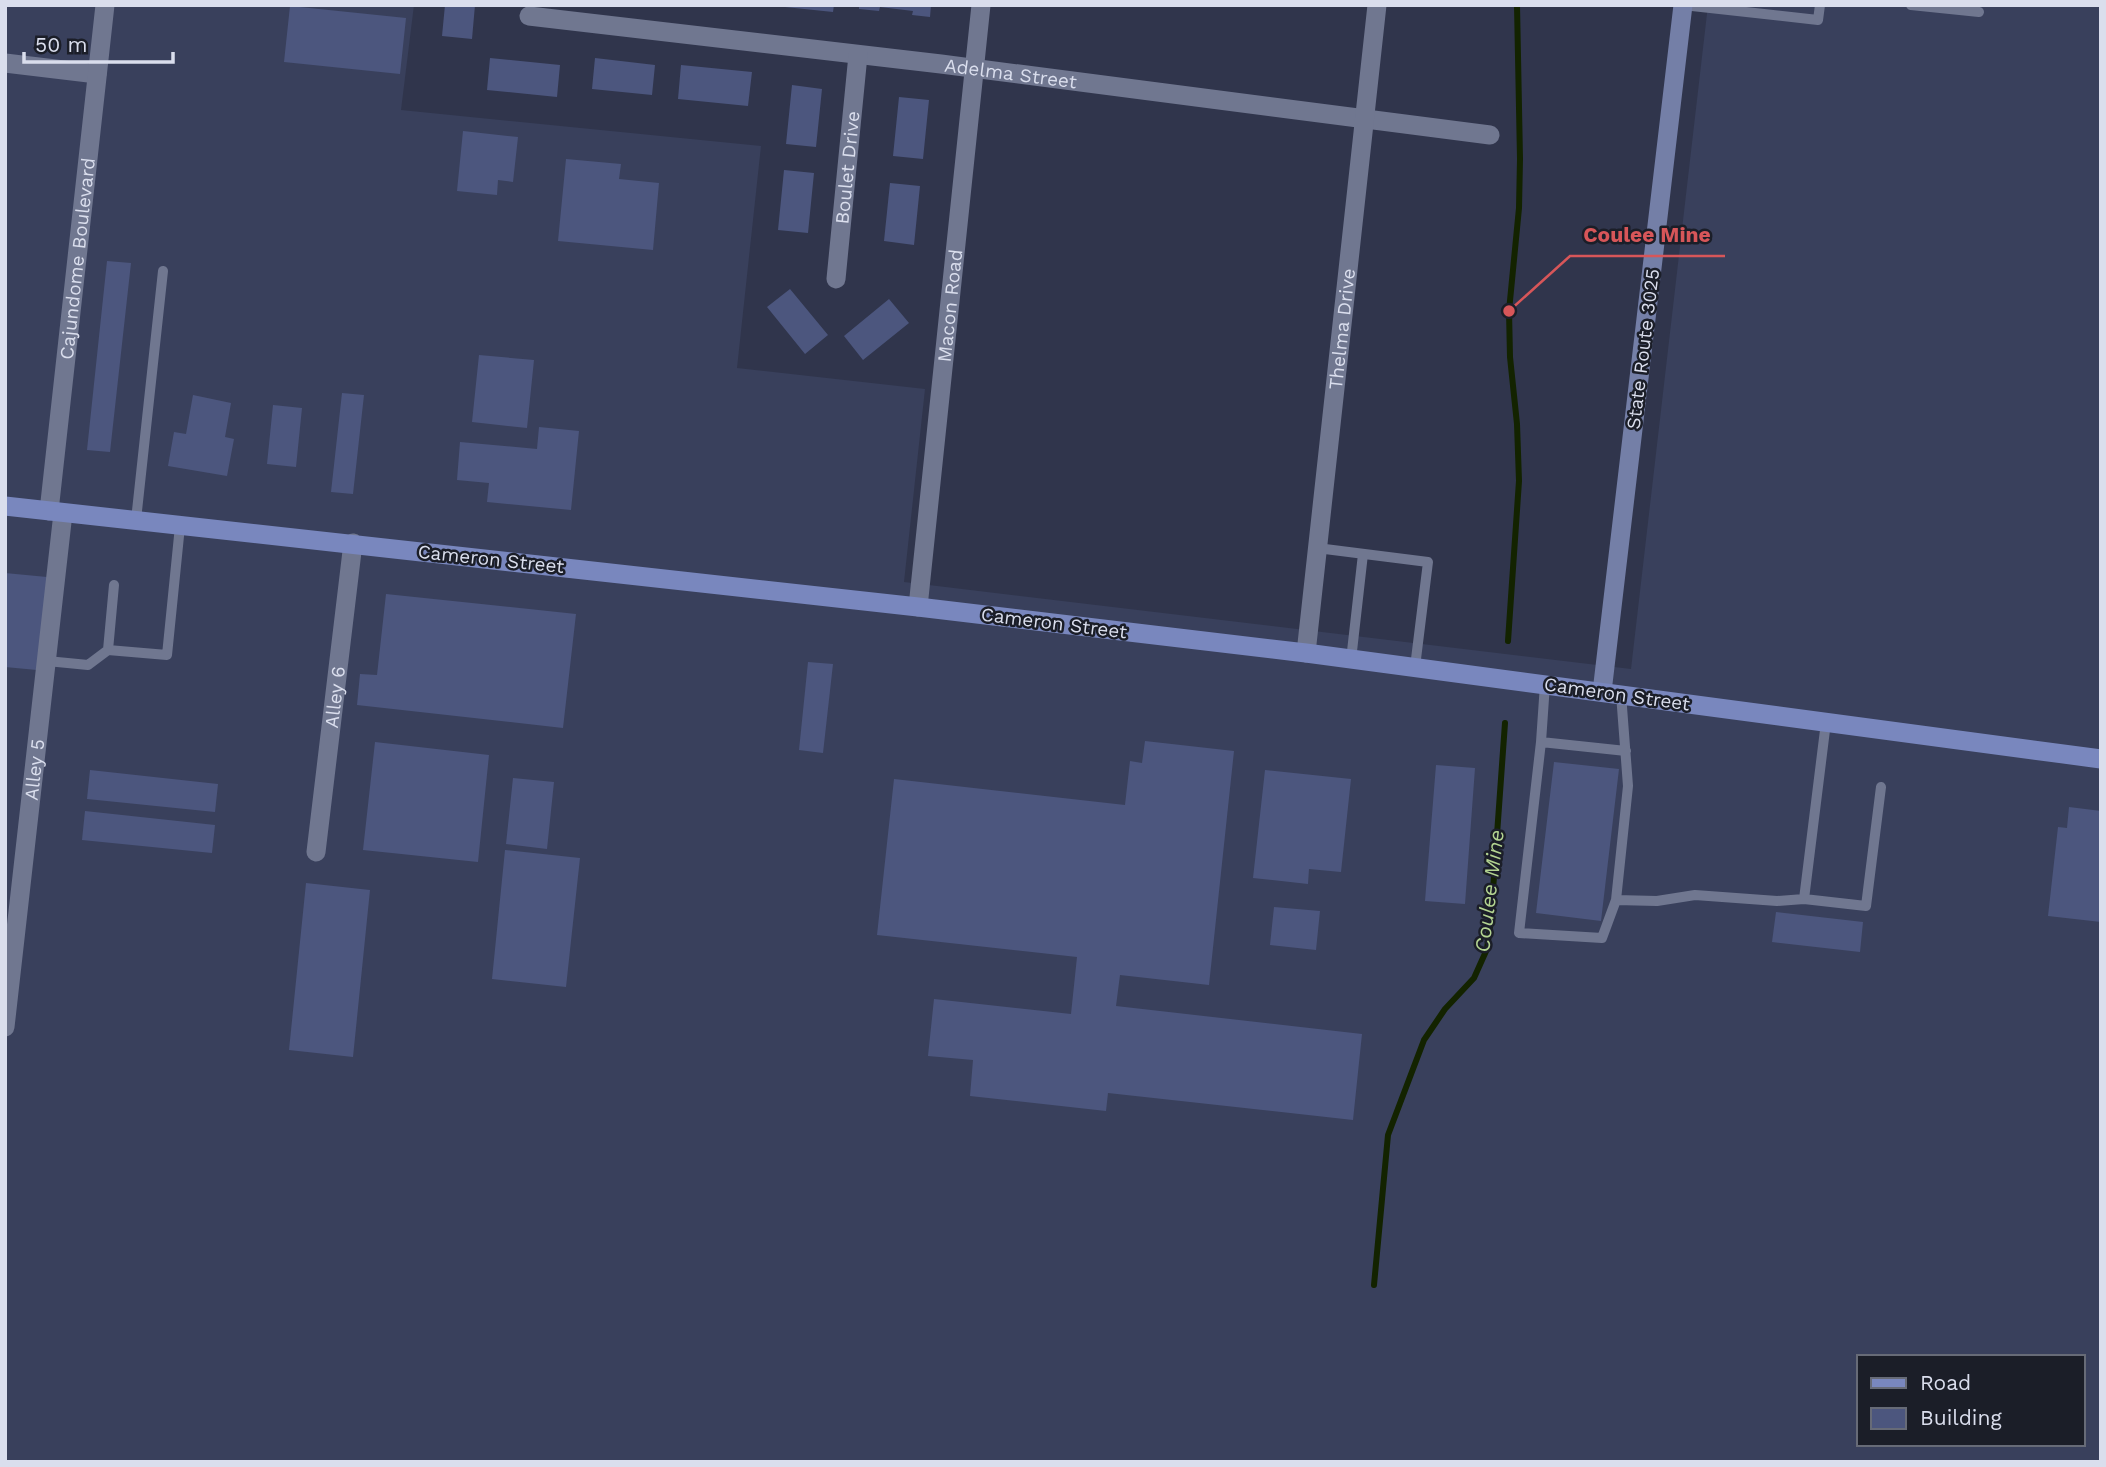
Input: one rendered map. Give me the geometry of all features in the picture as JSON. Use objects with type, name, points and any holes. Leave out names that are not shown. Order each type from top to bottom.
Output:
[{"type":"main road","name":"State Route 3025","points":[[1612,693],[1683,5]]},
{"type":"main road","name":"Cameron Street","points":[[5,506],[353,543],[1306,653],[2101,759]]},
{"type":"street","name":"Cajundome Boulevard","points":[[56,512],[105,5]]},
{"type":"street","name":"Macon Road","points":[[918,607],[981,5]]},
{"type":"street","name":"Thelma Drive","points":[[1306,653],[1377,5]]},
{"type":"street","name":"Adelma Street","points":[[529,16],[1490,135]]},
{"type":"street","name":"Boulet Drive","points":[[836,279],[858,55]]},
{"type":"street","points":[[5,64],[97,74]]},
{"type":"street","name":"Alley 5","points":[[5,1027],[47,661],[56,512]]},
{"type":"street","name":"Alley 6","points":[[316,852],[353,543]]},
{"type":"lane","points":[[1683,5],[1818,20],[1820,5]]},
{"type":"lane","points":[[1911,5],[1979,12]]},
{"type":"lane","points":[[136,520],[163,271]]},
{"type":"lane","points":[[47,661],[88,665],[108,650],[167,655],[180,526]]},
{"type":"lane","points":[[1317,548],[1428,562],[1415,667]]},
{"type":"lane","points":[[1351,660],[1363,554]]},
{"type":"lane","points":[[108,650],[114,585]]},
{"type":"lane","points":[[1545,684],[1519,933],[1602,938],[1616,900],[1628,786],[1626,751],[1612,693]]},
{"type":"lane","points":[[1804,899],[1826,722]]},
{"type":"lane","points":[[1541,742],[1626,751]]},
{"type":"lane","points":[[1616,900],[1657,901],[1695,895],[1777,901],[1804,899],[1866,906],[1881,787]]},
{"type":"shaded area","points":[[5,5],[414,5],[401,110],[761,146],[737,368],[925,389],[904,582],[1631,669],[1708,5],[2101,5],[2101,1462],[5,1462]]},
{"type":"building","points":[[445,5],[475,5],[472,39],[442,36]]},
{"type":"building","points":[[785,5],[834,5],[833,12]]},
{"type":"building","points":[[859,5],[931,5],[930,17],[912,15],[913,11],[880,7],[879,11],[859,9]]},
{"type":"building","points":[[290,6],[406,18],[400,74],[284,62]]},
{"type":"building","points":[[490,58],[560,65],[557,97],[487,90]]},
{"type":"building","points":[[595,58],[655,65],[652,95],[592,89]]},
{"type":"building","points":[[681,65],[752,72],[748,106],[678,99]]},
{"type":"building","points":[[792,85],[822,89],[816,147],[786,144]]},
{"type":"building","points":[[899,97],[929,100],[923,159],[893,156]]},
{"type":"building","points":[[463,131],[518,137],[513,182],[498,180],[497,195],[457,191]]},
{"type":"building","points":[[566,159],[621,164],[619,179],[659,183],[653,250],[558,241]]},
{"type":"building","points":[[784,170],[814,173],[808,233],[778,230]]},
{"type":"building","points":[[890,183],[920,186],[914,245],[884,241]]},
{"type":"building","points":[[107,261],[131,263],[110,452],[87,450]]},
{"type":"building","points":[[790,289],[828,335],[805,354],[767,307]]},
{"type":"building","points":[[889,299],[909,323],[863,360],[844,336]]},
{"type":"building","points":[[479,355],[534,360],[527,428],[472,422]]},
{"type":"building","points":[[342,393],[364,395],[353,494],[331,492]]},
{"type":"building","points":[[193,395],[231,403],[225,437],[234,439],[227,476],[168,466],[174,432],[186,434]]},
{"type":"building","points":[[273,405],[302,408],[296,467],[267,464]]},
{"type":"building","points":[[539,427],[579,431],[571,510],[487,502],[489,483],[457,480],[460,442],[537,449]]},
{"type":"building","points":[[5,573],[47,577],[37,670],[5,667]]},
{"type":"building","points":[[386,594],[576,614],[563,728],[357,705],[360,674],[377,675]]},
{"type":"building","points":[[808,662],[833,664],[823,753],[799,750]]},
{"type":"building","points":[[1145,741],[1234,751],[1209,985],[1120,975],[1116,1006],[1362,1034],[1353,1120],[1108,1093],[1106,1111],[970,1096],[973,1060],[928,1056],[934,999],[1071,1014],[1077,957],[877,935],[894,779],[1125,805],[1130,761],[1142,763]]},
{"type":"building","points":[[375,742],[489,755],[478,862],[363,850]]},
{"type":"building","points":[[1554,762],[1619,769],[1601,921],[1536,913]]},
{"type":"building","points":[[1436,765],[1475,768],[1465,904],[1425,901]]},
{"type":"building","points":[[90,770],[218,784],[215,812],[87,799]]},
{"type":"building","points":[[1265,770],[1351,779],[1341,872],[1309,869],[1308,884],[1253,878]]},
{"type":"building","points":[[513,778],[554,782],[547,849],[506,844]]},
{"type":"building","points":[[2069,807],[2101,811],[2101,922],[2048,916],[2058,827],[2067,828]]},
{"type":"building","points":[[85,811],[215,825],[212,853],[82,840]]},
{"type":"building","points":[[505,850],[580,858],[566,987],[492,979]]},
{"type":"building","points":[[306,883],[370,890],[353,1057],[289,1050]]},
{"type":"building","points":[[1274,907],[1320,911],[1316,950],[1270,945]]},
{"type":"building","points":[[1776,912],[1863,922],[1860,952],[1772,942]]},
{"type":"waterway","name":"Coulee Mine","points":[[1508,641],[1519,481],[1509,311],[1519,208],[1517,5]]},
{"type":"waterway","name":"Coulee Mine","points":[[1374,1285],[1388,1135],[1424,1040],[1445,1009],[1474,978],[1487,949],[1505,723]]},
{"type":"place","name":"Coulee Mine","points":[[1509,311]]}]
